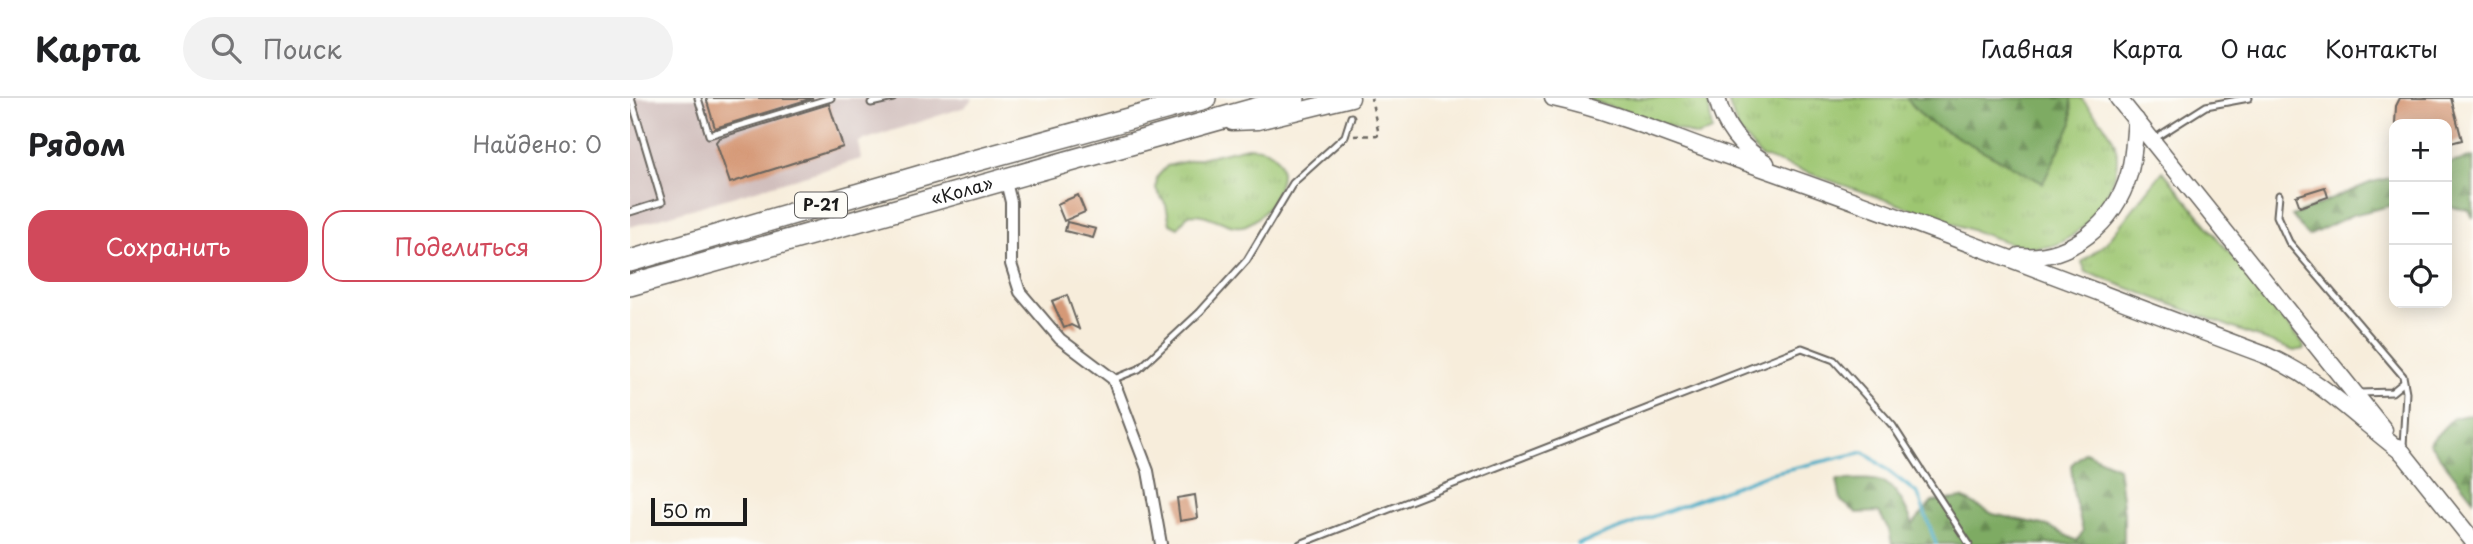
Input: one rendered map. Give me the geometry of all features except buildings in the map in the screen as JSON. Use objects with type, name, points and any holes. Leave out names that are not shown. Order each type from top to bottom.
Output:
[{"type":"highway","name":"«Кола»","points":[[630,261],[945,169],[1205,98]]},
{"type":"highway","name":"«Кола»","points":[[630,285],[1294,98]]},
{"type":"main road","points":[[1202,123],[1258,121],[1351,98]]},
{"type":"main road","points":[[1553,98],[1594,108],[1999,253],[2297,370],[2340,399],[2371,429],[2403,453]]},
{"type":"main road","points":[[1717,98],[1738,142],[1786,176]]},
{"type":"main road","points":[[2118,98],[2473,541]]},
{"type":"main road","points":[[1999,253],[2031,257],[2058,253],[2076,244],[2099,225],[2112,208],[2128,176],[2136,120]]},
{"type":"street","points":[[1005,178],[1012,202],[1011,264],[1020,292],[1060,339],[1113,379],[1148,471],[1161,544]]},
{"type":"lane","points":[[630,212],[662,202],[631,98]]},
{"type":"lane","points":[[698,98],[709,135],[831,98]]},
{"type":"lane","points":[[871,103],[893,98]]},
{"type":"lane","points":[[2152,140],[2206,106],[2249,98]]},
{"type":"lane","points":[[1113,379],[1139,369],[1200,312],[1247,260],[1293,183],[1345,136],[1351,117]]},
{"type":"lane","points":[[2279,195],[2277,216],[2289,242],[2397,365],[2406,392],[2403,453]]},
{"type":"lane","points":[[1300,544],[1802,348],[1834,360],[1892,426],[1969,544]]},
{"type":"lane","points":[[2354,393],[2392,392],[2403,383]]},
{"type":"path","points":[[1345,136],[1379,135],[1371,98]]},
{"type":"shaded area","points":[[630,98],[973,98],[965,107],[858,142],[861,159],[630,227]]},
{"type":"green space","points":[[1583,98],[1708,98],[1712,131],[1697,136]]},
{"type":"green space","points":[[1727,98],[1906,98],[1927,121],[1983,148],[2072,123],[2071,98],[2081,98],[2112,136],[2117,157],[2115,173],[2101,204],[2078,231],[2051,246],[2023,248],[1760,156],[1738,130]]},
{"type":"green space","points":[[1906,98],[2071,98],[2072,123],[2043,183],[1927,121]]},
{"type":"green space","points":[[1247,147],[1265,149],[1276,157],[1281,168],[1276,195],[1258,218],[1246,225],[1233,226],[1196,214],[1188,215],[1178,228],[1170,224],[1166,205],[1156,189],[1157,177],[1167,166]]},
{"type":"green space","points":[[2473,157],[2473,218],[2469,210],[2452,208],[2452,163]]},
{"type":"green space","points":[[2163,171],[2303,344],[2304,349],[2294,351],[2086,272],[2082,262],[2106,243]]},
{"type":"green space","points":[[2389,178],[2389,206],[2352,215],[2308,236],[2292,216],[2372,182]]},
{"type":"green space","points":[[2473,414],[2473,499],[2429,443],[2453,418]]},
{"type":"green space","points":[[2085,452],[2118,467],[2124,513],[2124,544],[1892,544],[1889,530],[1879,512],[1857,513],[1841,501],[1837,480],[1867,480],[1886,484],[1900,497],[1913,524],[1932,502],[1962,498],[1993,514],[2048,526],[2077,541],[2083,531],[2074,497],[2071,465]]},
{"type":"waterway","points":[[1578,544],[1771,473],[1864,452],[1918,494],[1936,544]]}]
